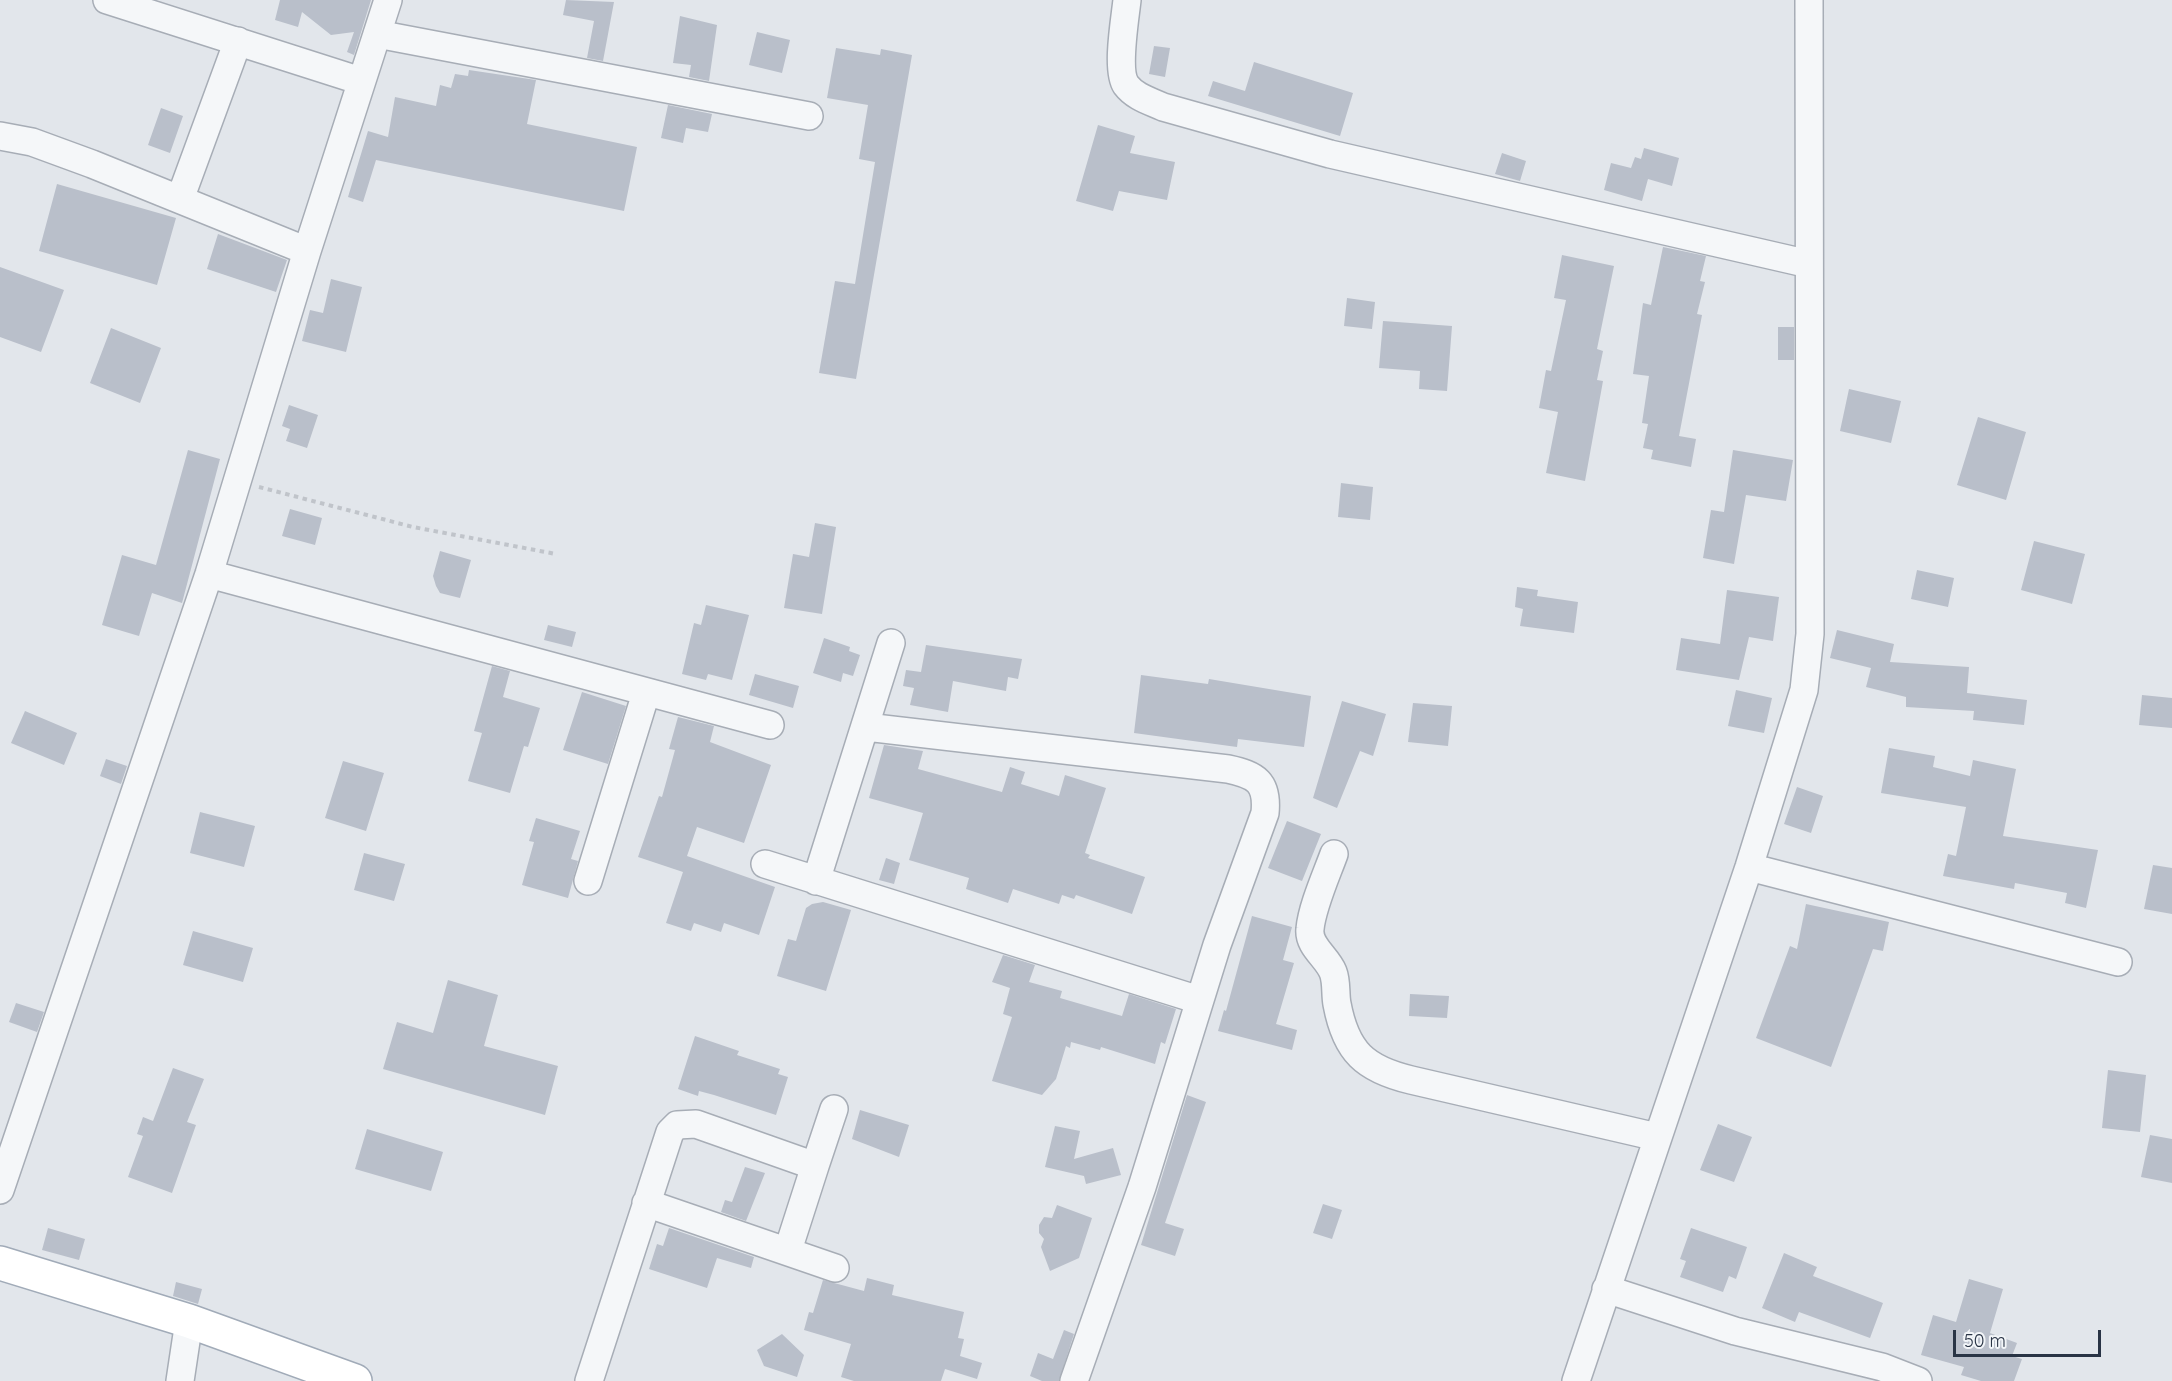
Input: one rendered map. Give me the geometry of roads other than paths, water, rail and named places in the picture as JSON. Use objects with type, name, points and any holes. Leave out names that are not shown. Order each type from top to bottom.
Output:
[{"type":"main road","points":[[1,1259],[189,1321],[355,1381]]},
{"type":"street","points":[[107,0],[361,81]]},
{"type":"street","points":[[0,1190],[209,574],[307,251],[388,0]]},
{"type":"street","points":[[1127,0],[1122,63],[1125,84],[1137,95],[1163,107],[1330,154],[1809,264]]},
{"type":"street","points":[[1575,1381],[1749,867],[1804,690],[1808,667],[1809,0]]},
{"type":"street","points":[[377,34],[809,116]]},
{"type":"street","points":[[180,199],[238,41]]},
{"type":"street","points":[[0,136],[32,142],[307,251]]},
{"type":"street","points":[[209,574],[770,725]]},
{"type":"street","points":[[816,881],[891,643]]},
{"type":"street","points":[[588,881],[645,693]]},
{"type":"street","points":[[866,727],[1228,769],[1254,778],[1263,785],[1267,798],[1265,813],[1199,1000],[1142,1187],[1074,1381]]},
{"type":"street","points":[[1334,854],[1310,930],[1312,944],[1330,964],[1335,977],[1341,1028],[1356,1052],[1369,1065],[1385,1074],[1658,1137]]},
{"type":"street","points":[[765,864],[1199,1000]]},
{"type":"street","points":[[1749,867],[2118,962]]},
{"type":"street","points":[[788,1250],[834,1109]]},
{"type":"street","points":[[589,1381],[670,1132],[677,1125],[686,1122],[815,1166]]},
{"type":"street","points":[[646,1203],[835,1268]]},
{"type":"street","points":[[1606,1289],[1735,1331],[1882,1367],[1918,1381]]},
{"type":"street","points":[[180,1381],[189,1321]]}]
